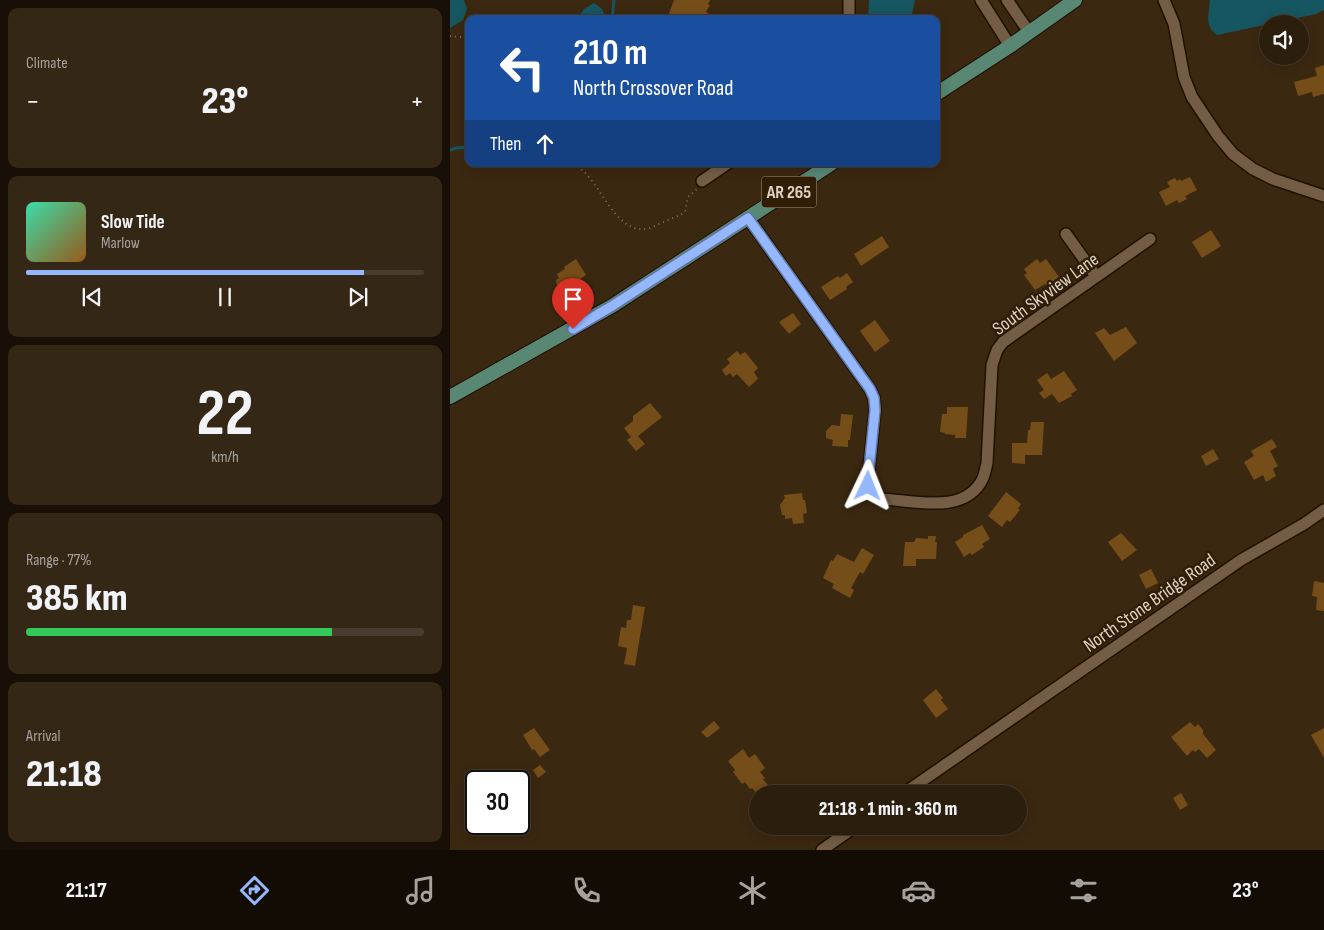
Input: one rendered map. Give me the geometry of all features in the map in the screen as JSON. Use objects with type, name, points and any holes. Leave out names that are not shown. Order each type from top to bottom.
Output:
[{"type":"main road","points":[[940,91],[1010,46],[1075,0]]},
{"type":"main road","name":"AR 265","points":[[450,396],[573,329],[642,287],[826,167]]},
{"type":"street","points":[[849,0],[849,15]]},
{"type":"street","points":[[980,0],[1010,46]]},
{"type":"street","points":[[1007,0],[1029,32]]},
{"type":"street","points":[[1164,0],[1174,24],[1184,77],[1192,97],[1218,136],[1233,154],[1253,169],[1273,179],[1324,196]]},
{"type":"street","points":[[702,181],[723,167]]},
{"type":"street","name":"South Skyview Lane","points":[[748,218],[870,389],[874,398],[875,410],[868,479],[868,486],[872,492],[883,498],[940,503],[952,503],[963,499],[974,491],[983,478],[987,463],[992,365],[997,350],[1010,336],[1150,239]]},
{"type":"street","points":[[1066,234],[1096,276]]},
{"type":"street","name":"North Stone Bridge Road","points":[[916,785],[1111,648],[1241,560],[1304,524],[1324,510]]},
{"type":"street","points":[[822,850],[843,835]]},
{"type":"path","points":[[450,36],[465,38]]},
{"type":"path","points":[[578,167],[585,172],[618,218],[632,227],[646,229],[678,217],[685,212],[688,197],[700,187],[702,181]]},
{"type":"water","points":[[450,0],[464,0],[467,9],[463,20],[450,28]]},
{"type":"water","points":[[869,0],[915,0],[912,15],[868,15]]},
{"type":"water","points":[[1210,0],[1324,0],[1324,10],[1316,14],[1259,15],[1259,26],[1217,35],[1210,28],[1208,15]]},
{"type":"water","points":[[594,3],[602,9],[604,15],[580,15],[584,9]]},
{"type":"building","points":[[674,0],[710,0],[708,4],[710,5],[706,12],[711,15],[668,15]]},
{"type":"building","points":[[1324,65],[1324,94],[1313,97],[1312,92],[1298,96],[1294,82],[1317,76],[1315,68]]},
{"type":"building","points":[[1190,177],[1197,190],[1185,196],[1187,199],[1179,203],[1177,200],[1166,206],[1159,192],[1170,187],[1167,182],[1175,178],[1177,181],[1180,179],[1181,181]]},
{"type":"building","points":[[1211,230],[1221,246],[1202,258],[1192,242]]},
{"type":"building","points":[[882,236],[889,247],[861,266],[854,254]]},
{"type":"building","points":[[576,259],[586,275],[562,292],[556,283],[556,280],[559,278],[557,274]]},
{"type":"building","points":[[1037,259],[1040,263],[1046,259],[1059,277],[1035,290],[1024,275],[1027,273],[1024,269]]},
{"type":"building","points":[[847,273],[853,282],[846,287],[847,289],[830,300],[821,287],[838,276],[840,278]]},
{"type":"building","points":[[793,313],[801,324],[789,334],[779,322]]},
{"type":"building","points":[[875,320],[890,341],[875,352],[860,331]]},
{"type":"building","points":[[1126,327],[1137,343],[1114,361],[1095,333],[1104,328],[1110,335]]},
{"type":"building","points":[[737,351],[740,355],[745,352],[758,368],[754,372],[758,379],[749,387],[737,374],[733,377],[730,373],[726,376],[722,370],[730,363],[727,359]]},
{"type":"building","points":[[1064,371],[1077,390],[1071,394],[1072,396],[1059,403],[1052,394],[1044,399],[1039,393],[1044,390],[1037,380],[1047,373],[1051,379]]},
{"type":"building","points":[[650,403],[662,417],[638,436],[645,444],[636,451],[627,440],[631,437],[624,428],[633,421],[633,416]]},
{"type":"building","points":[[947,407],[968,407],[966,438],[955,438],[955,435],[940,432],[942,414],[947,414]]},
{"type":"building","points":[[841,414],[853,415],[848,447],[832,446],[833,440],[826,438],[826,431],[832,425],[840,426]]},
{"type":"building","points":[[1031,422],[1044,422],[1042,455],[1025,455],[1025,464],[1012,463],[1012,443],[1027,443]]},
{"type":"building","points":[[1272,439],[1277,447],[1270,451],[1278,466],[1273,469],[1276,476],[1266,482],[1263,475],[1254,480],[1244,462],[1254,456],[1251,451]]},
{"type":"building","points":[[1213,449],[1219,459],[1206,466],[1201,456]]},
{"type":"building","points":[[1006,492],[1021,504],[1018,509],[1020,510],[1010,522],[1007,520],[1002,527],[988,516]]},
{"type":"building","points":[[802,493],[807,513],[803,514],[804,523],[793,524],[792,518],[785,519],[785,515],[782,515],[780,505],[785,498],[784,495]]},
{"type":"building","points":[[982,525],[990,539],[982,544],[984,547],[972,555],[970,553],[964,557],[955,542],[963,537],[963,535]]},
{"type":"building","points":[[1121,533],[1137,550],[1122,561],[1108,542]]},
{"type":"building","points":[[928,536],[936,536],[936,559],[916,559],[916,566],[903,566],[905,542],[914,542],[916,538],[928,539]]},
{"type":"building","points":[[862,548],[874,555],[863,574],[860,572],[851,588],[854,590],[850,598],[832,588],[834,584],[823,578],[831,560],[833,561],[837,554],[854,562]]},
{"type":"building","points":[[1151,569],[1158,583],[1146,589],[1139,575]]},
{"type":"building","points":[[1314,581],[1324,583],[1324,611],[1316,610],[1317,597],[1312,596]]},
{"type":"building","points":[[633,605],[645,607],[635,666],[624,664],[627,648],[618,646],[621,627],[626,628],[627,620],[631,620]]},
{"type":"building","points":[[936,689],[948,709],[936,718],[923,700]]},
{"type":"building","points":[[714,721],[720,728],[707,738],[701,732]]},
{"type":"building","points":[[1190,722],[1195,727],[1198,724],[1203,730],[1203,734],[1216,750],[1207,758],[1199,749],[1195,752],[1193,750],[1187,756],[1171,737]]},
{"type":"building","points":[[534,728],[550,750],[540,757],[534,749],[532,750],[523,735]]},
{"type":"building","points":[[1324,728],[1324,758],[1311,735]]},
{"type":"building","points":[[743,749],[749,758],[755,754],[765,768],[760,772],[768,785],[749,785],[749,788],[745,782],[742,784],[728,761]]},
{"type":"building","points":[[540,765],[546,772],[538,778],[533,770]]},
{"type":"building","points":[[1181,793],[1188,805],[1180,810],[1173,798]]},
{"type":"waterway","points":[[612,15],[614,0]]},
{"type":"waterway","points":[[450,150],[465,147]]},
{"type":"route","points":[[573,329],[748,218],[870,389],[874,398],[875,410],[868,486]]}]
